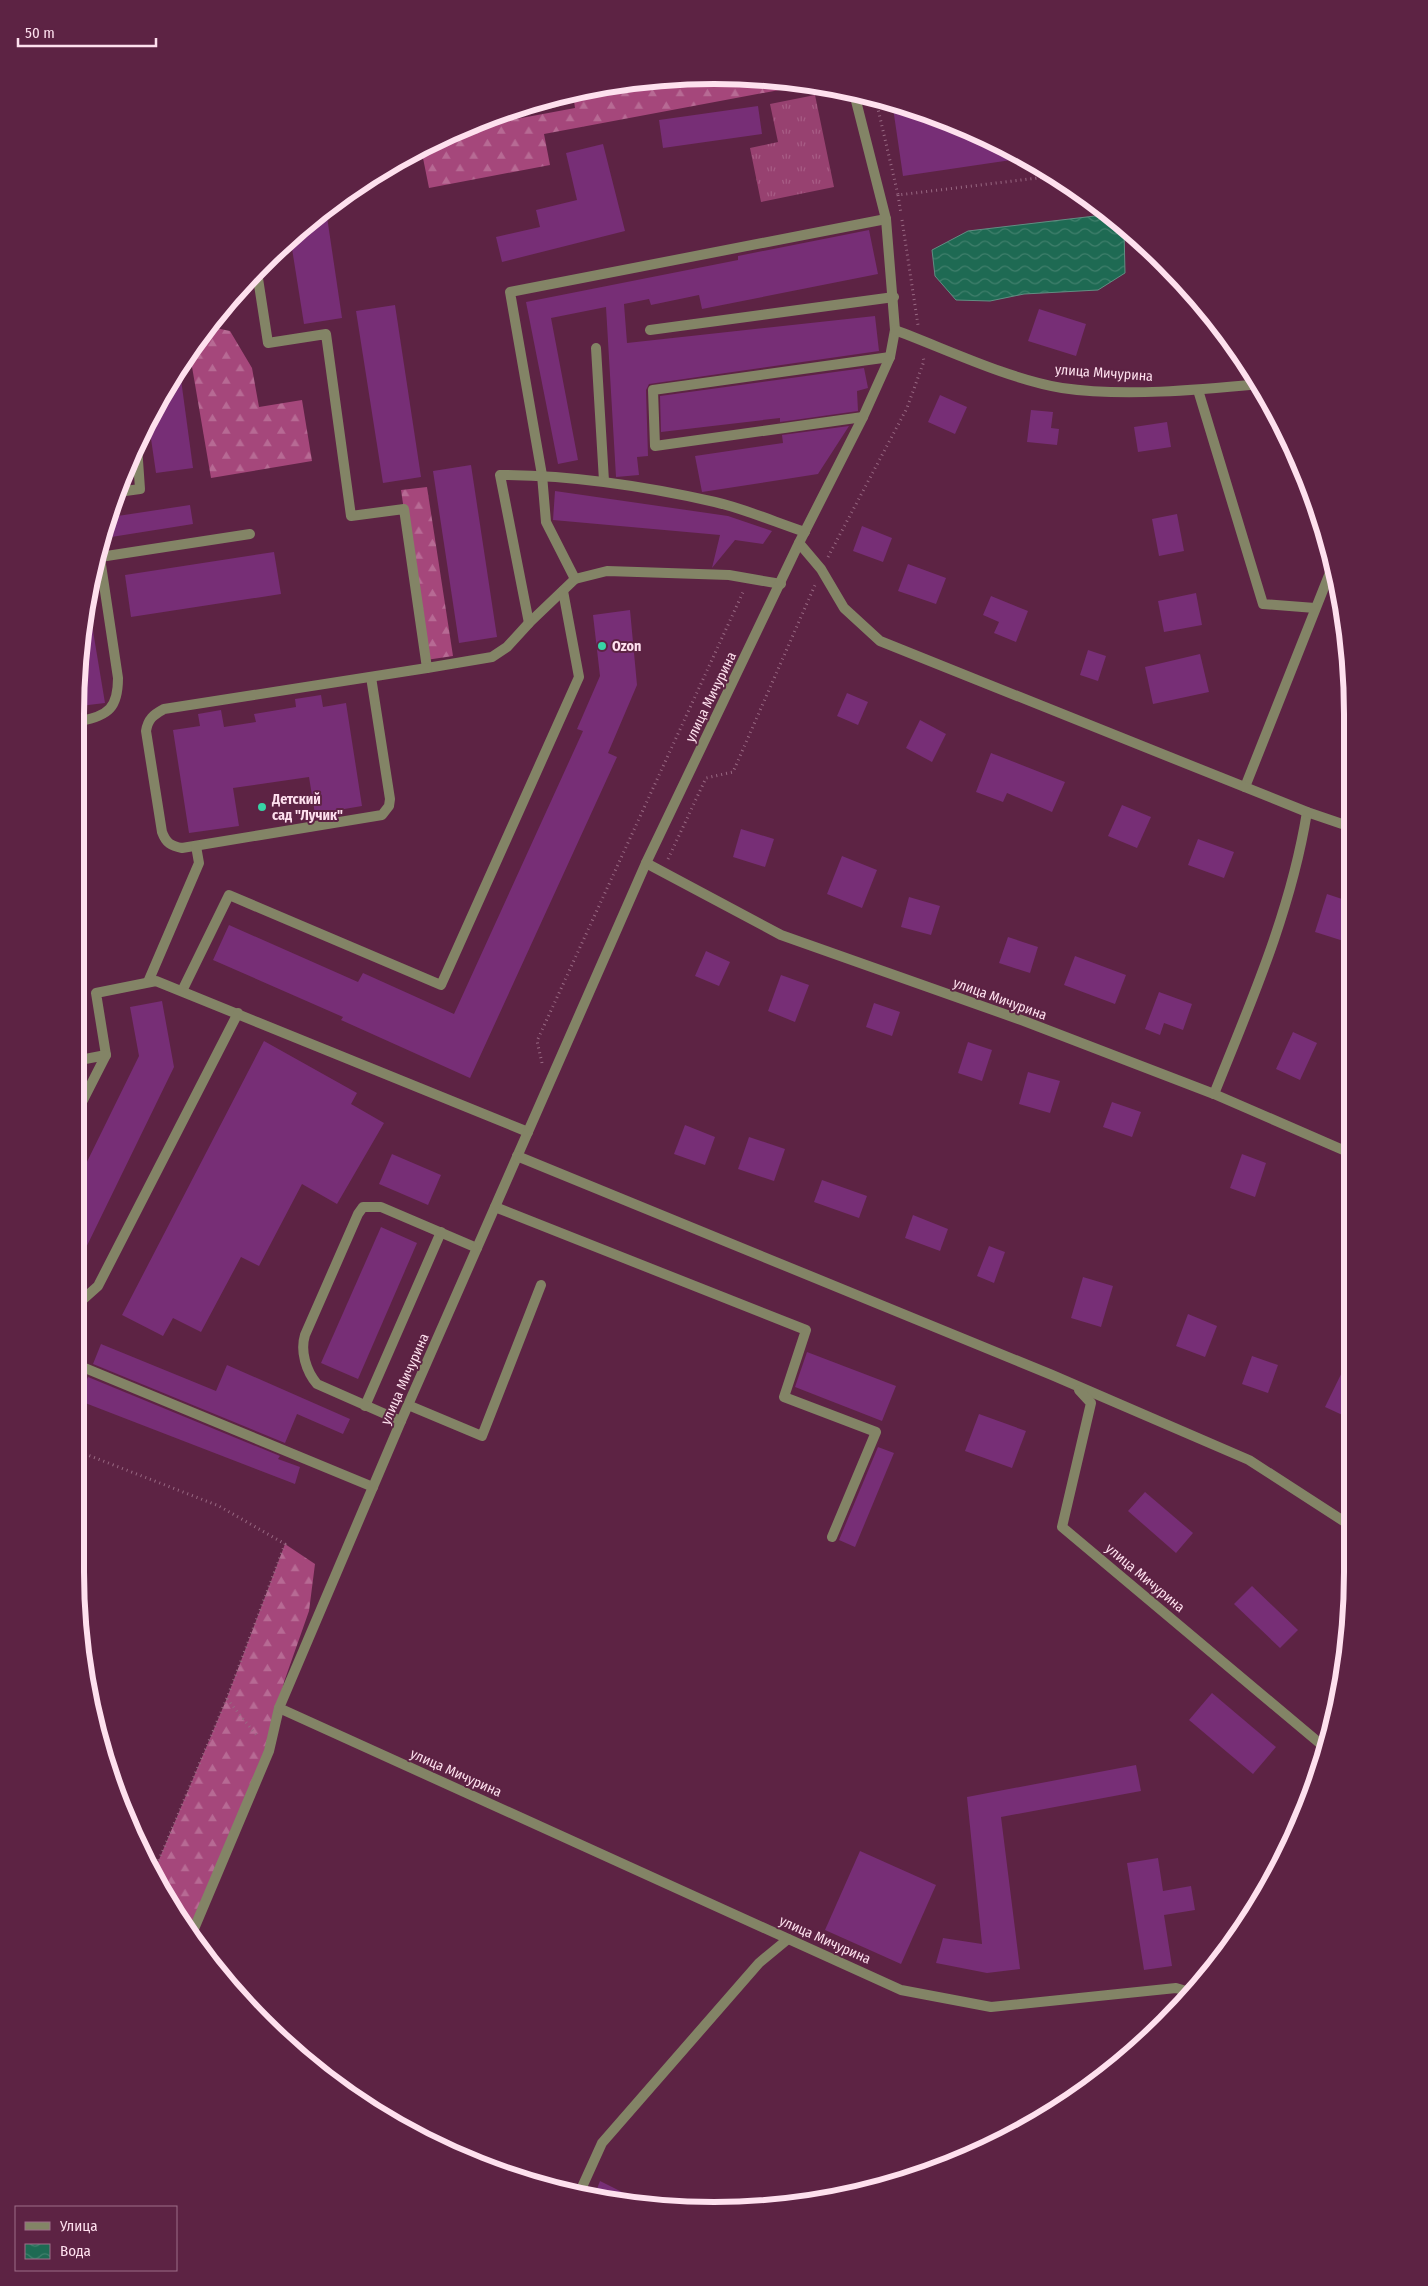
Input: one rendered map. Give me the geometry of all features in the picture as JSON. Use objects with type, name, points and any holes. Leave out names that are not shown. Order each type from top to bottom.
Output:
[{"type":"street","name":"улица Мичурина","points":[[856,100],[886,219],[896,330],[890,357],[863,417],[799,543],[646,863],[401,1421],[279,1708],[901,1990],[991,2007],[1176,1988],[1185,1991]]},
{"type":"street","points":[[575,580],[546,522],[542,475],[510,292],[886,219]]},
{"type":"street","points":[[258,279],[268,344],[326,334],[351,516],[404,509],[427,668]]},
{"type":"street","points":[[650,330],[894,297]]},
{"type":"street","name":"улица Мичурина","points":[[896,330],[1018,376],[1061,388],[1133,391],[1198,390],[1251,385]]},
{"type":"street","points":[[596,348],[604,481]]},
{"type":"street","points":[[863,417],[655,446],[653,390],[890,357]]},
{"type":"street","points":[[1198,390],[1263,604],[1315,608]]},
{"type":"street","points":[[125,491],[140,489],[138,460]]},
{"type":"street","points":[[529,623],[500,475],[542,475],[604,481],[716,503],[805,532]]},
{"type":"street","points":[[104,557],[250,534]]},
{"type":"street","points":[[799,543],[821,569],[844,608],[880,641],[1307,812],[1344,825]]},
{"type":"street","points":[[84,720],[102,716],[113,706],[118,694],[118,678],[101,567]]},
{"type":"street","points":[[371,677],[390,798],[386,811],[374,818],[182,848],[172,846],[165,841],[146,732],[148,723],[153,715],[164,709],[492,657],[507,647],[529,623],[575,580],[607,571],[729,575],[781,584]]},
{"type":"street","points":[[1245,787],[1329,576]]},
{"type":"street","points":[[182,991],[229,895],[441,985],[578,677],[563,591]]},
{"type":"street","points":[[1214,1094],[1270,955],[1302,848],[1307,812]]},
{"type":"street","points":[[148,982],[199,863],[196,846]]},
{"type":"street","name":"улица Мичурина","points":[[646,863],[781,935],[1024,1021],[1214,1094],[1344,1150]]},
{"type":"street","points":[[84,1098],[106,1055],[96,993],[156,981],[528,1132]]},
{"type":"street","points":[[84,1298],[98,1286],[238,1013]]},
{"type":"street","points":[[84,1059],[106,1055]]},
{"type":"street","name":"улица Мичурина","points":[[517,1156],[1052,1375],[1077,1388],[1249,1460],[1344,1521]]},
{"type":"street","points":[[401,1421],[317,1384],[309,1372],[303,1349],[305,1335],[346,1240],[358,1214],[363,1207],[370,1205],[381,1207],[477,1248]]},
{"type":"street","points":[[495,1207],[806,1330],[784,1397],[876,1432],[832,1537]]},
{"type":"street","points":[[365,1406],[441,1232]]},
{"type":"street","points":[[408,1405],[482,1436],[541,1285]]},
{"type":"street","points":[[84,1368],[373,1486]]},
{"type":"street","name":"улица Мичурина","points":[[1077,1388],[1091,1403],[1062,1527],[1320,1744]]},
{"type":"street","points":[[195,1929],[269,1751],[279,1708]]},
{"type":"street","points":[[582,2188],[602,2143],[759,1963],[788,1939]]},
{"type":"path","points":[[662,871],[706,778],[733,772],[821,569],[907,408],[924,361],[898,194],[877,105]]},
{"type":"path","points":[[898,194],[1044,177]]},
{"type":"path","points":[[544,1070],[537,1041],[750,578]]},
{"type":"path","points":[[84,1454],[220,1506],[286,1544],[227,1698],[157,1865]]},
{"type":"path","points":[[227,1698],[269,1751]]},
{"type":"green space","points":[[673,85],[755,85],[789,88],[544,134],[550,165],[429,188],[423,156],[497,123],[575,108],[574,100],[632,89]]},
{"type":"green space","points":[[815,95],[834,187],[761,202],[750,148],[778,142],[770,104]]},
{"type":"green space","points":[[216,328],[230,331],[252,368],[259,407],[302,400],[312,461],[211,478],[191,362]]},
{"type":"green space","points":[[427,487],[453,656],[426,660],[401,490]]},
{"type":"green space","points":[[285,1544],[315,1564],[309,1611],[284,1682],[269,1751],[194,1928],[157,1865],[227,1698]]},
{"type":"water","points":[[1095,216],[1108,222],[1124,235],[1125,273],[1098,290],[1024,294],[990,301],[956,300],[935,276],[932,250],[968,231]]},
{"type":"building","points":[[758,106],[762,134],[663,148],[659,120]]},
{"type":"building","points":[[893,110],[955,132],[1013,160],[903,176]]},
{"type":"building","points":[[603,144],[625,231],[502,262],[496,237],[540,227],[536,210],[577,200],[566,153]]},
{"type":"building","points":[[327,216],[342,318],[304,324],[292,246]]},
{"type":"building","points":[[869,230],[878,274],[702,309],[699,295],[651,305],[649,299],[624,304],[627,343],[875,316],[879,351],[649,384],[646,390],[648,456],[637,457],[639,475],[616,477],[606,307],[551,318],[578,460],[558,464],[526,302],[738,260],[738,256]]},
{"type":"building","points":[[395,305],[421,477],[383,483],[356,311]]},
{"type":"building","points":[[1039,309],[1086,324],[1076,356],[1028,341]]},
{"type":"building","points":[[864,368],[868,388],[857,391],[858,411],[780,422],[780,418],[661,432],[660,396]]},
{"type":"building","points":[[181,379],[193,468],[156,473],[150,433]]},
{"type":"building","points":[[940,395],[967,407],[955,434],[928,422]]},
{"type":"building","points":[[1031,410],[1053,412],[1051,428],[1059,429],[1057,445],[1027,442]]},
{"type":"building","points":[[1167,422],[1171,447],[1138,452],[1134,427]]},
{"type":"building","points":[[849,426],[818,474],[702,492],[695,456],[783,443],[782,435]]},
{"type":"building","points":[[471,465],[497,637],[459,643],[433,471]]},
{"type":"building","points":[[555,491],[728,516],[772,531],[763,544],[735,540],[712,568],[720,535],[553,520]]},
{"type":"building","points":[[190,505],[193,524],[109,537],[115,516]]},
{"type":"building","points":[[1177,514],[1184,551],[1159,556],[1152,519]]},
{"type":"building","points":[[862,526],[892,538],[883,562],[853,551]]},
{"type":"building","points":[[274,552],[281,594],[131,617],[125,575]]},
{"type":"building","points":[[908,564],[946,578],[936,604],[898,591]]},
{"type":"building","points":[[1196,593],[1202,625],[1164,632],[1158,601]]},
{"type":"building","points":[[991,596],[1028,611],[1016,642],[994,633],[999,622],[983,615]]},
{"type":"building","points":[[630,610],[637,685],[608,753],[617,757],[470,1078],[341,1020],[343,1017],[213,960],[229,925],[358,982],[363,973],[454,1014],[583,731],[577,729],[600,676],[593,615]]},
{"type":"building","points":[[91,620],[105,703],[84,705],[85,673]]},
{"type":"building","points":[[1088,650],[1106,656],[1098,681],[1080,675]]},
{"type":"building","points":[[1200,654],[1209,692],[1153,704],[1145,667]]},
{"type":"building","points":[[847,693],[868,702],[858,725],[837,716]]},
{"type":"building","points":[[321,695],[323,707],[346,703],[362,806],[315,814],[309,777],[233,788],[239,826],[189,833],[173,730],[200,726],[198,714],[221,710],[224,727],[256,722],[254,714],[296,707],[295,699]]},
{"type":"building","points":[[920,720],[946,734],[932,762],[906,748]]},
{"type":"building","points":[[991,753],[1065,782],[1052,812],[1007,793],[1003,802],[976,792]]},
{"type":"building","points":[[1122,805],[1151,817],[1137,848],[1108,836]]},
{"type":"building","points":[[741,829],[774,839],[765,867],[733,857]]},
{"type":"building","points":[[1198,839],[1234,852],[1224,878],[1188,865]]},
{"type":"building","points":[[842,856],[877,870],[862,908],[827,894]]},
{"type":"building","points":[[1327,894],[1344,900],[1344,941],[1315,932]]},
{"type":"building","points":[[909,897],[940,906],[931,935],[901,927]]},
{"type":"building","points":[[1008,937],[1038,947],[1030,973],[999,963]]},
{"type":"building","points":[[706,951],[730,962],[719,986],[695,976]]},
{"type":"building","points":[[1075,956],[1126,975],[1115,1004],[1064,985]]},
{"type":"building","points":[[781,975],[809,985],[795,1022],[768,1011]]},
{"type":"building","points":[[1159,992],[1192,1004],[1183,1030],[1164,1023],[1160,1035],[1145,1029]]},
{"type":"building","points":[[162,1001],[174,1067],[84,1252],[84,1168],[139,1056],[130,1007]]},
{"type":"building","points":[[874,1003],[900,1012],[892,1036],[866,1027]]},
{"type":"building","points":[[1293,1032],[1317,1043],[1300,1080],[1276,1069]]},
{"type":"building","points":[[264,1041],[357,1093],[351,1104],[384,1123],[337,1204],[302,1184],[259,1266],[241,1257],[201,1332],[173,1318],[163,1336],[122,1315]]},
{"type":"building","points":[[968,1042],[992,1050],[982,1081],[958,1073]]},
{"type":"building","points":[[1028,1072],[1060,1081],[1050,1113],[1019,1104]]},
{"type":"building","points":[[1112,1102],[1141,1112],[1132,1137],[1103,1127]]},
{"type":"building","points":[[685,1125],[715,1137],[705,1165],[674,1154]]},
{"type":"building","points":[[749,1137],[785,1149],[774,1181],[738,1169]]},
{"type":"building","points":[[392,1154],[441,1175],[428,1205],[379,1184]]},
{"type":"building","points":[[1242,1154],[1266,1163],[1255,1197],[1230,1188]]},
{"type":"building","points":[[822,1180],[867,1196],[859,1218],[814,1202]]},
{"type":"building","points":[[913,1215],[948,1229],[940,1251],[905,1238]]},
{"type":"building","points":[[381,1227],[417,1243],[358,1379],[321,1363]]},
{"type":"building","points":[[989,1246],[1005,1252],[994,1283],[977,1276]]},
{"type":"building","points":[[1083,1277],[1113,1286],[1101,1327],[1071,1318]]},
{"type":"building","points":[[1188,1314],[1217,1326],[1205,1357],[1176,1346]]},
{"type":"building","points":[[101,1344],[216,1391],[227,1365],[350,1419],[343,1434],[297,1414],[285,1443],[93,1364]]},
{"type":"building","points":[[807,1352],[896,1386],[882,1421],[795,1387]]},
{"type":"building","points":[[1252,1356],[1278,1365],[1268,1393],[1242,1384]]},
{"type":"building","points":[[1344,1368],[1344,1416],[1325,1407]]},
{"type":"building","points":[[88,1377],[280,1456],[278,1459],[300,1467],[295,1484],[84,1403],[85,1384]]},
{"type":"building","points":[[979,1414],[1026,1431],[1012,1468],[965,1451]]},
{"type":"building","points":[[878,1447],[894,1453],[855,1547],[839,1540]]},
{"type":"building","points":[[1145,1492],[1193,1533],[1176,1553],[1128,1511]]},
{"type":"building","points":[[1252,1586],[1298,1630],[1280,1648],[1234,1604]]},
{"type":"building","points":[[1212,1693],[1276,1747],[1253,1774],[1189,1720]]},
{"type":"building","points":[[1136,1765],[1141,1791],[1001,1817],[1020,1969],[987,1973],[936,1963],[943,1938],[982,1944],[967,1797]]},
{"type":"building","points":[[860,1851],[936,1885],[901,1964],[825,1930]]},
{"type":"building","points":[[1158,1858],[1163,1891],[1191,1886],[1195,1910],[1164,1915],[1172,1966],[1144,1970],[1127,1863]]},
{"type":"building","points":[[600,2181],[632,2197],[596,2191]]},
{"type":"place","name":"Ozon","points":[[602,646]]},
{"type":"place","name":"Детский сад \"Лучик\"","points":[[262,807]]}]
